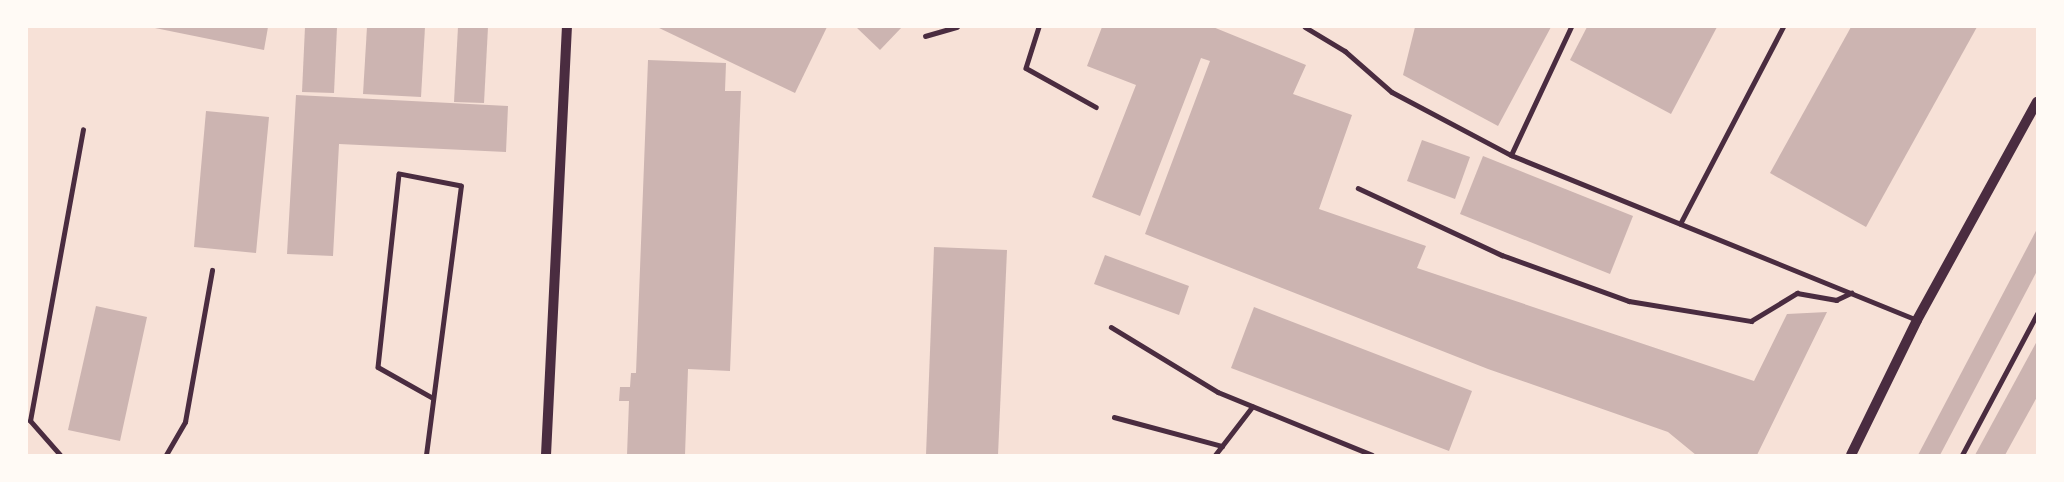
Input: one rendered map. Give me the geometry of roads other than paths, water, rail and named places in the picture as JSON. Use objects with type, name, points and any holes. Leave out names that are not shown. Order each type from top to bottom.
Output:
[{"type":"street","points":[[546,455],[567,27]]},
{"type":"street","points":[[1851,455],[1917,320],[2037,102]]},
{"type":"lane","points":[[925,36],[957,27]]},
{"type":"lane","points":[[1039,27],[1026,68],[1096,107]]},
{"type":"lane","points":[[1305,27],[1345,51],[1392,92],[1511,155],[1917,320]]},
{"type":"lane","points":[[1511,155],[1571,27]]},
{"type":"lane","points":[[1680,224],[1783,27]]},
{"type":"lane","points":[[60,455],[30,421],[83,130]]},
{"type":"lane","points":[[426,455],[461,186],[399,174],[378,368],[433,398]]},
{"type":"lane","points":[[1358,188],[1502,255],[1629,301],[1751,321],[1797,293],[1836,300],[1851,293]]},
{"type":"lane","points":[[166,455],[185,422],[212,270]]},
{"type":"lane","points":[[1962,455],[2037,314]]},
{"type":"lane","points":[[1111,327],[1218,392],[1372,455]]},
{"type":"lane","points":[[1215,455],[1252,406]]},
{"type":"lane","points":[[1114,417],[1222,446]]}]
